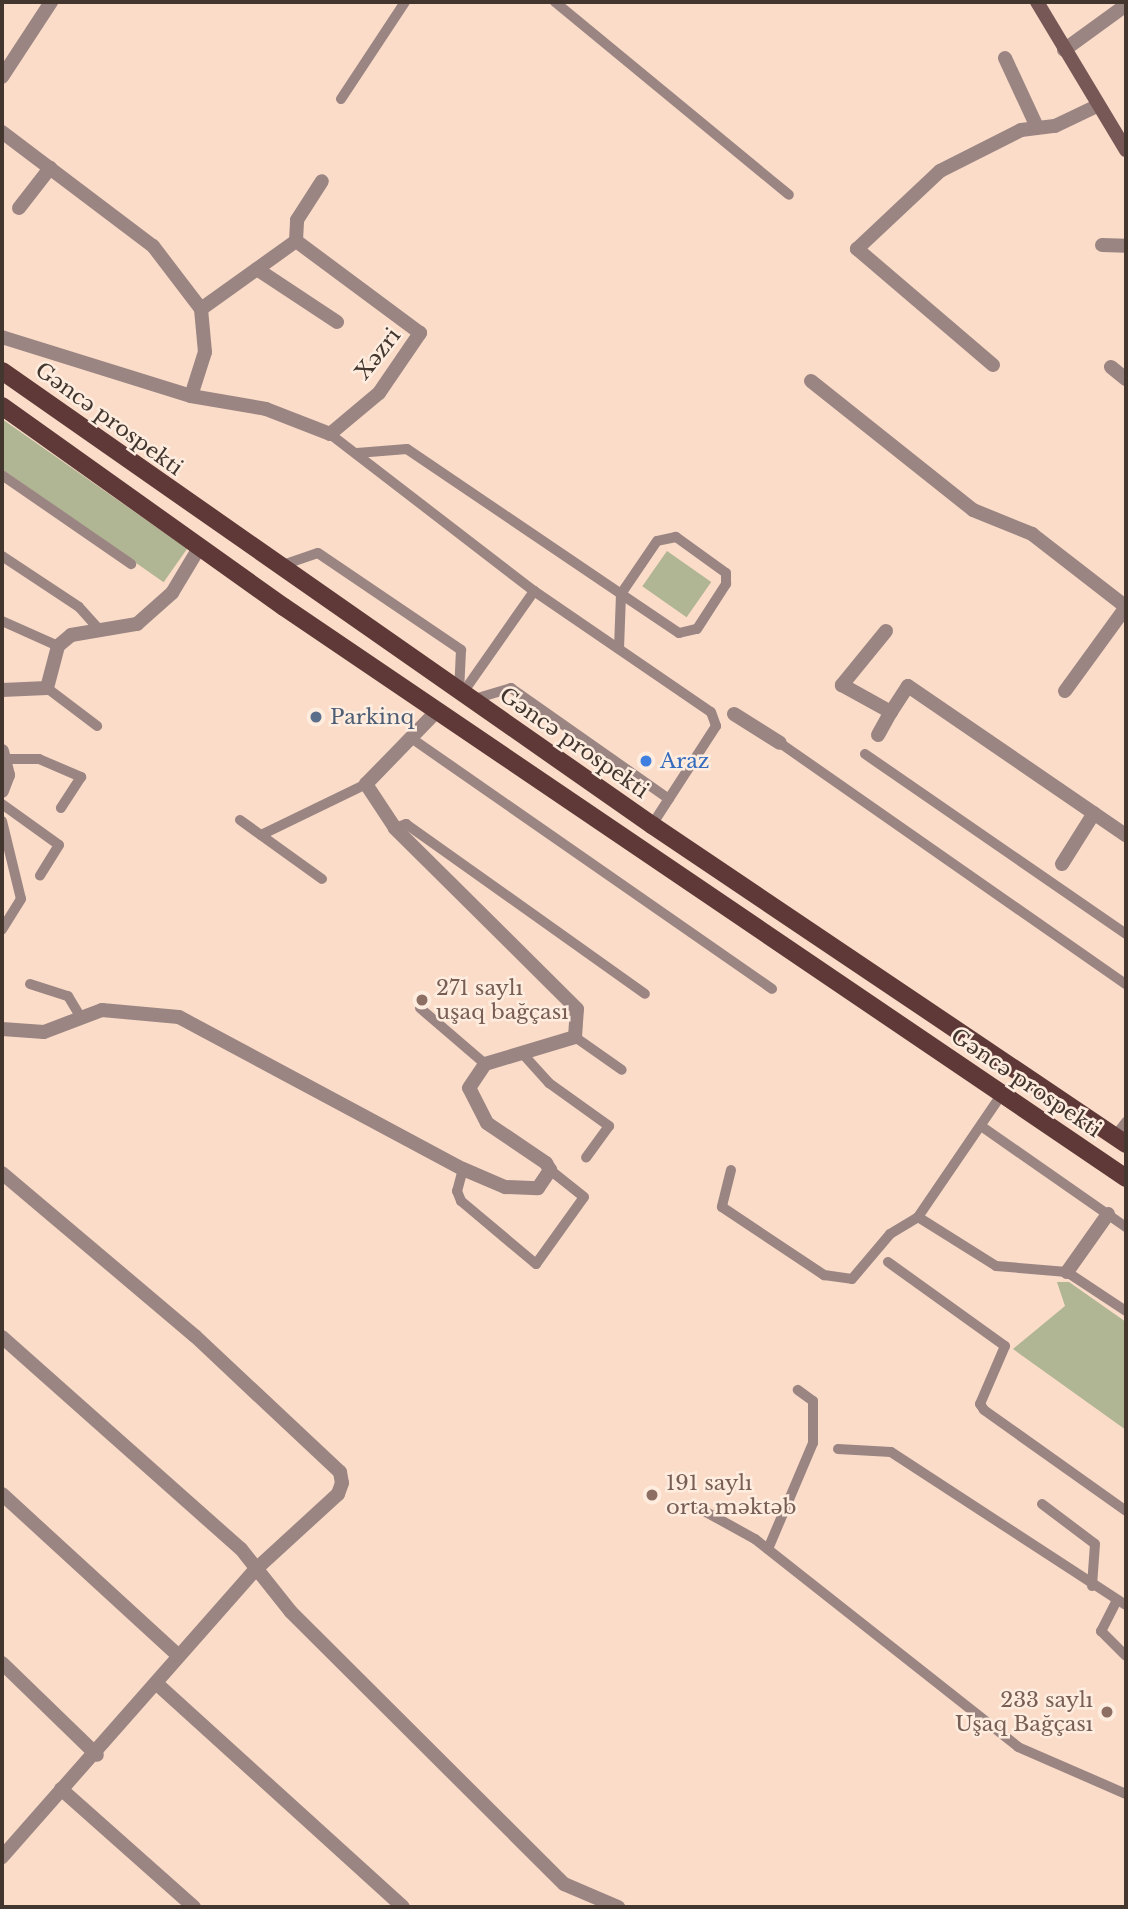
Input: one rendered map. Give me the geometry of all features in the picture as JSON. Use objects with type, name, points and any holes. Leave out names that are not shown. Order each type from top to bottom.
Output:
[{"type":"main road","points":[[1037,2],[1097,106],[1126,150]]},
{"type":"main road","name":"Gəncə prospekti","points":[[2,371],[277,567],[652,825],[1121,1140]]},
{"type":"main road","name":"Gəncə prospekti","points":[[2,406],[199,548],[663,866],[1126,1178]]},
{"type":"main road","points":[[62,449],[79,426]]},
{"type":"main road","points":[[663,866],[680,844]]},
{"type":"street","points":[[2,76],[51,2]]},
{"type":"street","points":[[1064,50],[1126,5]]},
{"type":"street","points":[[1005,58],[1037,127]]},
{"type":"street","points":[[993,365],[857,249],[940,171],[1037,127],[1055,126],[1097,106]]},
{"type":"street","points":[[2,132],[153,246],[201,309],[205,352],[191,396]]},
{"type":"street","points":[[19,208],[50,169]]},
{"type":"street","points":[[201,309],[296,241],[297,220],[322,181]]},
{"type":"street","name":"Xəzri","points":[[296,241],[420,333],[379,393],[330,434]]},
{"type":"street","points":[[1102,246],[1126,246]]},
{"type":"street","points":[[257,269],[337,322]]},
{"type":"street","points":[[2,337],[191,396],[266,409],[330,434]]},
{"type":"street","points":[[1111,367],[1126,379]]},
{"type":"street","points":[[811,381],[973,510],[1032,534],[1126,607],[1065,691]]},
{"type":"street","points":[[2,690],[47,688],[58,646],[71,635],[137,624],[155,611],[199,548]]},
{"type":"street","points":[[886,631],[842,685],[891,712]]},
{"type":"street","points":[[878,735],[908,686],[1126,835]]},
{"type":"street","points":[[2,1029],[44,1032],[80,1016],[122,1010],[178,1017],[463,1169],[524,1190],[538,1188],[550,1170],[476,1112],[469,1088],[485,1064],[575,1037],[580,1020],[572,1003],[395,828],[366,784],[414,740],[438,710]]},
{"type":"street","points":[[734,714],[780,743]]},
{"type":"street","points":[[2,791],[4,755]]},
{"type":"street","points":[[1062,864],[1094,813]]},
{"type":"street","points":[[2,1173],[195,1336],[340,1472],[338,1494],[255,1570],[178,1655],[97,1755],[61,1789],[2,1857]]},
{"type":"street","points":[[1067,1272],[1108,1214]]},
{"type":"street","points":[[2,1337],[241,1549],[255,1570],[564,1884],[618,1907]]},
{"type":"street","points":[[2,1494],[178,1655]]},
{"type":"street","points":[[2,1663],[97,1755]]},
{"type":"street","points":[[156,1683],[403,1907]]},
{"type":"street","points":[[61,1789],[194,1907]]},
{"type":"lane","points":[[341,99],[405,2]]},
{"type":"lane","points":[[555,2],[789,195]]},
{"type":"lane","points":[[330,434],[357,453],[374,474],[534,591],[717,719],[652,825]]},
{"type":"lane","points":[[357,453],[407,449],[621,594],[690,634],[726,584],[726,573],[665,535],[621,594],[619,649]]},
{"type":"lane","points":[[2,475],[131,564]]},
{"type":"lane","points":[[277,567],[318,553],[461,650],[464,695]]},
{"type":"lane","points":[[2,555],[79,607],[100,630]]},
{"type":"lane","points":[[464,695],[534,591]]},
{"type":"lane","points":[[2,621],[58,646]]},
{"type":"lane","points":[[47,688],[97,726]]},
{"type":"lane","points":[[464,695],[511,688],[669,799]]},
{"type":"lane","points":[[414,740],[772,989]]},
{"type":"lane","points":[[780,743],[1126,984]]},
{"type":"lane","points":[[865,754],[1126,934]]},
{"type":"lane","points":[[4,755],[39,759],[81,777],[61,808]]},
{"type":"lane","points":[[261,835],[366,784]]},
{"type":"lane","points":[[2,804],[59,845],[40,875]]},
{"type":"lane","points":[[240,820],[322,879]]},
{"type":"lane","points":[[2,821],[21,899],[2,930]]},
{"type":"lane","points":[[395,828],[406,824],[645,994]]},
{"type":"lane","points":[[30,984],[68,996],[80,1016]]},
{"type":"lane","points":[[420,1008],[485,1064]]},
{"type":"lane","points":[[575,1037],[622,1070]]},
{"type":"lane","points":[[521,1052],[549,1083],[608,1126],[586,1158]]},
{"type":"lane","points":[[731,1170],[722,1207],[824,1275],[852,1279],[890,1234],[918,1217],[1002,1094]]},
{"type":"lane","points":[[1121,1140],[1126,1122]]},
{"type":"lane","points":[[981,1126],[1126,1227]]},
{"type":"lane","points":[[463,1169],[457,1191],[461,1201],[536,1264],[584,1197],[550,1170]]},
{"type":"lane","points":[[918,1217],[996,1266],[1067,1272],[1126,1311]]},
{"type":"lane","points":[[888,1262],[1005,1346],[980,1404],[984,1410],[1126,1511]]},
{"type":"lane","points":[[768,1549],[813,1443],[813,1401],[798,1390]]},
{"type":"lane","points":[[838,1449],[891,1452],[1121,1604],[1102,1639],[1126,1657]]},
{"type":"lane","points":[[1042,1504],[1095,1544],[1092,1586]]},
{"type":"lane","points":[[695,1506],[768,1549],[1018,1747],[1126,1794]]},
{"type":"green space","points":[[2,419],[187,549],[164,582],[2,469]]},
{"type":"green space","points":[[667,551],[711,582],[687,617],[642,586]]},
{"type":"green space","points":[[1057,1282],[1069,1282],[1126,1322],[1126,1430],[1013,1349],[1065,1306]]},
{"type":"place","name":"Parkinq","points":[[316,717]]},
{"type":"place","name":"Araz","points":[[646,761]]},
{"type":"place","name":"271 saylı uşaq bağçası","points":[[422,1000]]},
{"type":"place","name":"191 saylı orta məktəb","points":[[652,1495]]},
{"type":"place","name":"233 saylı Uşaq Bağçası","points":[[1107,1712]]}]
